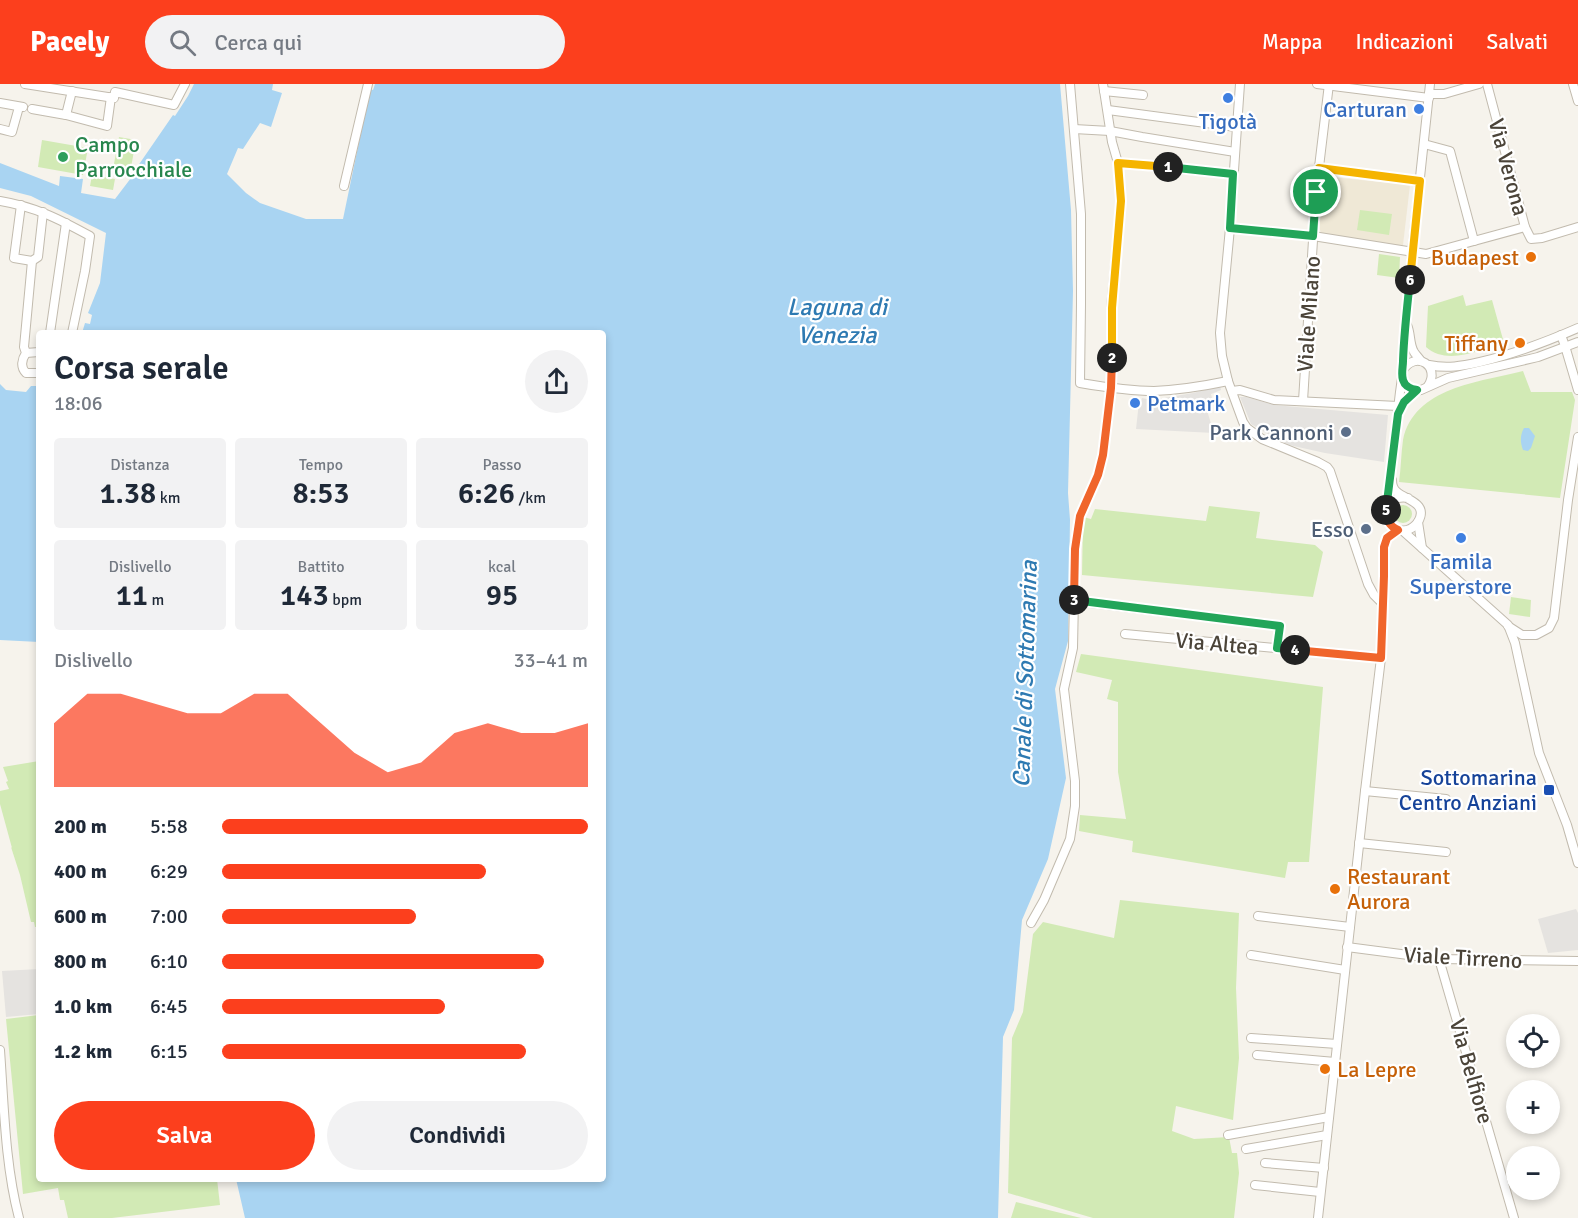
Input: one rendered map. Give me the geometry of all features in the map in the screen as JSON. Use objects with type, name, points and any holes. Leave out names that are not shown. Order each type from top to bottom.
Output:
[{"type":"street","points":[[25,84],[72,91],[89,89],[114,98],[115,92],[174,105],[185,84]]},
{"type":"street","points":[[344,186],[368,84]]},
{"type":"street","points":[[1070,84],[1081,214],[1080,383],[1153,391],[1198,387],[1228,381]]},
{"type":"street","points":[[1239,84],[1230,228],[1220,333],[1222,356],[1228,381],[1243,422],[1251,431],[1263,439],[1318,462],[1330,471],[1368,584],[1383,604]]},
{"type":"street","points":[[1317,84],[1429,96],[1479,84]]},
{"type":"street","points":[[1430,84],[1412,252],[1403,374],[1386,512],[1388,521],[1508,625],[1522,635],[1536,635],[1549,628],[1554,618],[1578,437]]},
{"type":"street","name":"Via Verona","points":[[1487,84],[1525,227],[1531,239],[1578,227]]},
{"type":"street","points":[[1573,84],[1578,101]]},
{"type":"street","name":"Viale Milano","points":[[1303,401],[1313,236],[1329,85]]},
{"type":"street","points":[[1031,923],[1044,900],[1071,839],[1075,806],[1075,782],[1064,689],[1073,648],[1075,549],[1080,516],[1098,475],[1103,455],[1111,388],[1112,308],[1121,201],[1118,163],[1112,142],[1104,87],[1143,95]]},
{"type":"street","points":[[66,115],[72,91]]},
{"type":"street","points":[[0,103],[66,115],[107,126],[111,97]]},
{"type":"street","points":[[0,129],[12,132],[25,108]]},
{"type":"street","points":[[1108,110],[1236,128]]},
{"type":"street","points":[[1074,129],[1110,131],[1235,152]]},
{"type":"street","points":[[1424,144],[1450,151],[1474,241]]},
{"type":"street","points":[[1118,163],[1233,174]]},
{"type":"street","points":[[1319,168],[1420,181]]},
{"type":"street","points":[[0,201],[43,212],[90,236],[73,330]]},
{"type":"street","points":[[21,205],[14,258],[32,261],[38,257],[43,212]]},
{"type":"street","points":[[50,330],[66,223]]},
{"type":"street","points":[[1230,228],[1313,236],[1426,254],[1525,227]]},
{"type":"street","points":[[32,261],[24,347],[26,353],[22,361],[26,373],[36,373]]},
{"type":"street","points":[[1406,321],[1411,333],[1413,352],[1425,363],[1432,374],[1428,386]]},
{"type":"street","points":[[1578,328],[1536,346],[1499,358],[1455,367],[1440,368],[1412,361],[1405,366],[1404,382],[1409,388],[1417,390],[1448,378],[1538,357],[1578,342]]},
{"type":"street","points":[[1561,335],[1578,390]]},
{"type":"street","points":[[26,353],[36,352]]},
{"type":"street","points":[[1232,391],[1240,390],[1274,400],[1398,410]]},
{"type":"street","points":[[1398,410],[1417,390]]},
{"type":"street","points":[[1390,473],[1394,490],[1415,502],[1419,509],[1418,522],[1422,549]]},
{"type":"street","points":[[1386,512],[1392,501],[1399,497],[1408,498]]},
{"type":"street","points":[[1318,1218],[1381,658],[1384,547],[1387,538],[1412,528],[1418,522]]},
{"type":"street","points":[[1074,601],[1280,626],[1277,648]]},
{"type":"street","points":[[1508,625],[1515,643],[1539,753],[1567,825],[1578,863]]},
{"type":"street","name":"Via Altea","points":[[1125,634],[1381,658]]},
{"type":"street","points":[[1365,790],[1446,799]]},
{"type":"street","points":[[1359,843],[1446,852]]},
{"type":"street","points":[[1258,916],[1350,927]]},
{"type":"street","name":"Viale Tirreno","points":[[1347,947],[1439,959],[1578,961]]},
{"type":"street","points":[[1251,955],[1345,970]]},
{"type":"street","name":"Via Belfiore","points":[[1439,959],[1514,1218]]},
{"type":"street","points":[[1251,1038],[1337,1044]]},
{"type":"street","points":[[0,1050],[10,1169],[20,1218]]},
{"type":"street","points":[[1257,1055],[1335,1062]]},
{"type":"street","points":[[1228,1135],[1329,1117]]},
{"type":"street","points":[[1246,1149],[1327,1135]]},
{"type":"street","points":[[1264,1162],[1324,1167]]},
{"type":"street","points":[[1255,1185],[1320,1192]]},
{"type":"shaded area","points":[[1322,176],[1410,185],[1403,245],[1321,234],[1317,218]]},
{"type":"shaded area","points":[[1220,386],[1221,390],[1211,394],[1212,398],[1204,401],[1214,433],[1136,429],[1139,402],[1142,398],[1152,400]]},
{"type":"shaded area","name":"Park Cannoni","points":[[1240,397],[1274,405],[1388,415],[1384,462],[1289,445],[1251,424]]},
{"type":"shaded area","points":[[1576,909],[1578,913],[1578,950],[1548,953],[1538,919]]},
{"type":"shaded area","points":[[36,969],[36,1014],[6,1017],[2,971]]},
{"type":"green space","points":[[119,137],[136,140],[130,173],[113,169]]},
{"type":"green space","name":"Campo Parrocchiale","points":[[42,140],[88,148],[83,175],[38,167]]},
{"type":"green space","points":[[92,175],[115,179],[113,190],[90,186]]},
{"type":"green space","points":[[1360,210],[1392,214],[1389,235],[1357,230]]},
{"type":"green space","points":[[1379,254],[1400,257],[1399,278],[1377,275]]},
{"type":"green space","points":[[1463,295],[1466,306],[1492,300],[1504,343],[1464,355],[1434,353],[1426,347],[1428,306]]},
{"type":"green space","points":[[1523,371],[1531,392],[1572,392],[1575,400],[1560,498],[1399,482],[1403,440],[1410,422],[1420,408],[1451,390]]},
{"type":"green space","points":[[1403,505],[1409,508],[1412,514],[1409,520],[1403,523],[1397,520],[1394,514],[1397,508]]},
{"type":"green space","points":[[1209,506],[1260,512],[1256,538],[1315,545],[1323,552],[1313,597],[1082,575],[1083,517],[1091,519],[1095,509],[1206,521]]},
{"type":"green space","points":[[1511,597],[1531,600],[1530,617],[1509,614]]},
{"type":"green space","points":[[1081,654],[1323,687],[1309,862],[1288,862],[1285,878],[1132,852],[1133,841],[1079,831],[1080,815],[1126,819],[1118,772],[1118,702],[1107,699],[1112,680],[1076,672]]},
{"type":"green space","points":[[36,762],[36,927],[34,922],[31,922],[0,804],[0,791],[9,789],[3,767]]},
{"type":"green space","points":[[1120,900],[1239,913],[1236,988],[1239,1058],[1233,1120],[1176,1106],[1172,1131],[1194,1139],[1229,1137],[1232,1153],[1237,1153],[1239,1173],[1234,1218],[1093,1218],[1008,1193],[1012,1038],[1023,1012],[1033,934],[1043,922],[1114,938]]},
{"type":"green space","points":[[36,1015],[36,1182],[217,1182],[220,1205],[112,1218],[68,1218],[64,1200],[60,1200],[58,1188],[23,1194],[6,1019]]},
{"type":"green space","points":[[1016,1202],[1081,1218],[1011,1218]]},
{"type":"water","name":"Laguna di Venezia","points":[[194,84],[273,84],[272,90],[282,93],[271,127],[260,123],[243,149],[238,148],[227,174],[260,203],[306,219],[343,219],[370,89],[373,90],[375,84],[1060,84],[1071,210],[1073,291],[1068,493],[1070,520],[1068,641],[1055,689],[1066,778],[1048,859],[1022,920],[1014,1010],[1003,1037],[998,1218],[245,1218],[237,1182],[606,1182],[606,330],[83,330],[85,323],[90,324],[92,315],[88,313],[100,283],[106,233],[31,196],[0,188],[0,163],[59,186],[60,176],[83,179],[81,193],[115,199],[188,96]]},
{"type":"water","points":[[0,384],[6,390],[26,392],[31,386],[36,386],[36,642],[0,640]]},
{"type":"water","points":[[1524,428],[1529,428],[1535,436],[1528,451],[1523,450],[1521,444]]},
{"type":"place","name":"Tigotà","points":[[1228,98]]},
{"type":"place","name":"Carturan","points":[[1419,109]]},
{"type":"place","name":"Campo Parrocchiale","points":[[63,157]]},
{"type":"place","name":"Budapest","points":[[1531,257]]},
{"type":"place","name":"Tiffany","points":[[1520,343]]},
{"type":"place","name":"Petmark","points":[[1135,403]]},
{"type":"place","name":"Park Cannoni","points":[[1346,432]]},
{"type":"place","name":"Esso","points":[[1366,529]]},
{"type":"place","name":"Famila Superstore","points":[[1461,538]]},
{"type":"place","name":"Sottomarina Centro Anziani","points":[[1549,790]]},
{"type":"place","name":"Restaurant Aurora","points":[[1335,889]]},
{"type":"place","name":"La Lepre","points":[[1325,1069]]},
{"type":"route","points":[[1118,163],[1233,174],[1230,228],[1313,236],[1316,192],[1319,168],[1420,181],[1402,374],[1406,386],[1417,390],[1404,402],[1398,414],[1386,517],[1390,525],[1398,530],[1387,538],[1384,547],[1381,658],[1277,648],[1280,626],[1074,601],[1075,549],[1080,516],[1098,475],[1103,455],[1111,388],[1112,308],[1121,201],[1118,163]]},
{"type":"water label","name":"Canale di Sottomarina","points":[[1025,674]]}]
